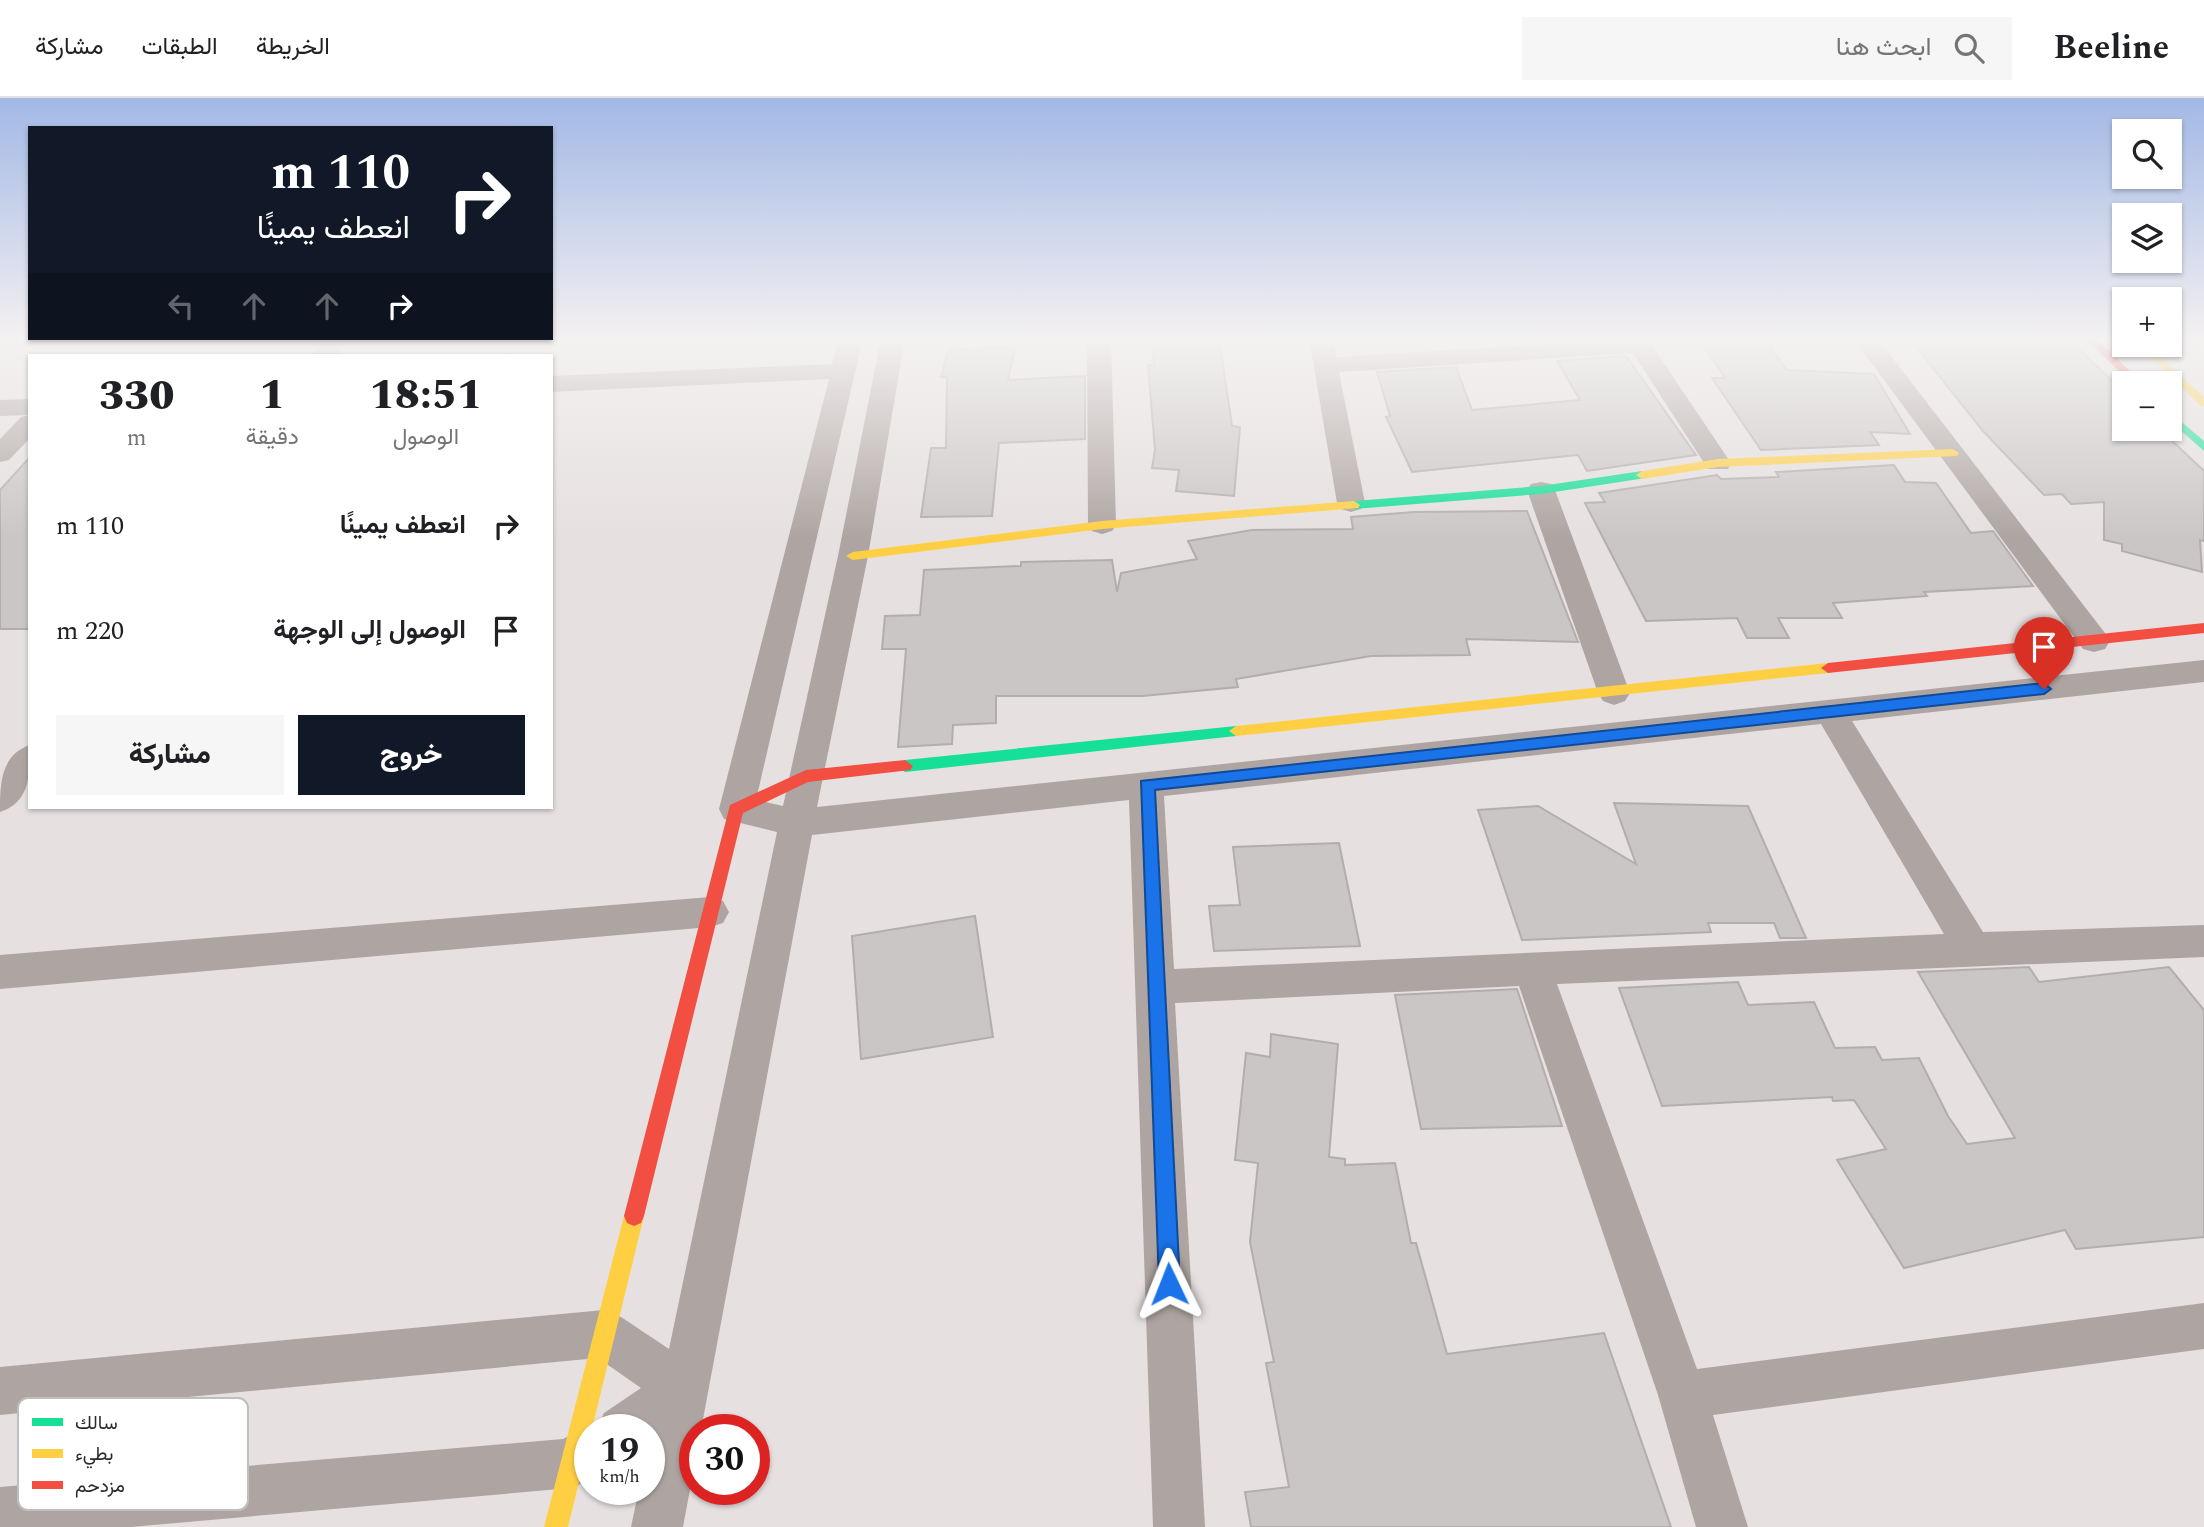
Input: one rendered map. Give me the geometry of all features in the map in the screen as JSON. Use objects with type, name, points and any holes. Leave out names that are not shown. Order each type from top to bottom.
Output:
[{"type":"street","points":[[589,1414],[604,1334],[835,405]]},
{"type":"street","points":[[657,1527],[806,776],[853,556],[881,405]]},
{"type":"street","points":[[1100,405],[1102,525]]},
{"type":"street","points":[[1333,405],[1351,503]]},
{"type":"street","points":[[1679,405],[1718,463]]},
{"type":"street","points":[[1916,405],[2094,642]]},
{"type":"street","points":[[0,408],[28,407]]},
{"type":"street","points":[[0,454],[28,425]]},
{"type":"street","points":[[2182,426],[2204,447]]},
{"type":"street","points":[[853,556],[1102,525],[1351,503],[1541,490],[1718,463],[1953,453]]},
{"type":"street","points":[[1541,490],[1614,693]]},
{"type":"street","points":[[736,809],[806,776],[1614,693],[2204,628]]},
{"type":"street","points":[[736,809],[797,823],[2204,671]]},
{"type":"street","points":[[1830,712],[1972,947]]},
{"type":"street","points":[[0,759],[28,758]]},
{"type":"street","points":[[0,799],[28,761]]},
{"type":"street","points":[[1146,785],[1158,987],[1179,1527]]},
{"type":"street","points":[[0,972],[709,912]]},
{"type":"street","points":[[1158,987],[1533,971],[1972,947],[2204,941]]},
{"type":"street","points":[[1533,971],[1682,1395],[1723,1527]]},
{"type":"street","points":[[1682,1395],[2204,1326]]},
{"type":"street","points":[[0,1391],[604,1334],[684,1388]]},
{"type":"street","points":[[645,1414],[684,1388]]},
{"type":"street","points":[[248,1491],[574,1458]]},
{"type":"street","points":[[556,1527],[574,1477]]},
{"type":"street","points":[[2,1516],[61,1510]]},
{"type":"building","points":[[947,405],[1085,405],[1085,439],[999,443],[992,516],[921,517],[931,448],[946,448]]},
{"type":"building","points":[[1151,405],[1229,405],[1232,426],[1240,427],[1234,496],[1176,491],[1179,470],[1152,468],[1155,450]]},
{"type":"building","points":[[1387,405],[1470,405],[1472,410],[1529,405],[1660,405],[1696,455],[1587,471],[1578,455],[1412,472],[1386,417],[1390,416]]},
{"type":"building","points":[[1730,405],[1892,405],[1910,434],[1870,432],[1879,445],[1761,450]]},
{"type":"building","points":[[1962,405],[2112,405],[2112,441],[2172,441],[2204,471],[2204,541],[2200,540],[2202,572],[2122,551],[2122,544],[2104,540],[2104,502],[2071,504],[2062,494],[2044,495],[1983,431]]},
{"type":"building","points":[[28,459],[28,629],[0,629],[0,490]]},
{"type":"building","points":[[1894,465],[1905,482],[1936,483],[1971,533],[1993,531],[2033,586],[1924,592],[1927,596],[1833,603],[1842,618],[1778,618],[1789,638],[1747,638],[1737,618],[1646,621],[1585,503],[1605,502],[1599,493],[1717,475],[1721,479],[1779,477],[1776,472]]},
{"type":"building","points":[[1527,511],[1578,642],[1466,639],[1470,655],[1371,656],[1236,679],[1238,687],[1142,696],[996,696],[996,723],[953,725],[952,744],[898,747],[906,649],[882,649],[885,616],[920,615],[924,570],[1021,566],[1021,562],[1112,560],[1117,592],[1121,573],[1197,559],[1188,541],[1252,530],[1353,529],[1351,517],[1414,512]]},
{"type":"building","points":[[1614,803],[1748,806],[1806,938],[1780,938],[1774,923],[1708,923],[1711,932],[1522,940],[1478,810],[1538,806],[1636,864]]},
{"type":"building","points":[[1339,843],[1360,946],[1214,951],[1209,906],[1240,905],[1233,847]]},
{"type":"building","points":[[975,916],[993,1037],[861,1059],[852,936]]},
{"type":"building","points":[[2029,967],[2039,982],[2169,967],[2204,1010],[2204,1237],[2076,1249],[2065,1230],[1904,1268],[1837,1160],[1886,1149],[1854,1100],[1833,1101],[1832,1097],[1662,1106],[1619,988],[1738,982],[1748,1005],[1814,1002],[1835,1048],[1875,1047],[1882,1060],[1919,1058],[1948,1116],[1967,1144],[2015,1138],[1918,972]]},
{"type":"building","points":[[1517,989],[1562,1126],[1421,1129],[1395,995]]},
{"type":"building","points":[[1271,1034],[1338,1044],[1329,1157],[1345,1159],[1345,1165],[1395,1163],[1411,1243],[1416,1243],[1447,1354],[1604,1333],[1671,1527],[1251,1527],[1245,1492],[1289,1487],[1266,1363],[1274,1362],[1250,1242],[1258,1163],[1235,1160],[1246,1053],[1270,1057]]},
{"type":"traffic: fast","points":[[2182,426],[2204,447]]},
{"type":"traffic: fast","points":[[1354,505],[1541,490],[1642,475]]},
{"type":"traffic: fast","points":[[905,766],[1236,731]]},
{"type":"traffic: slow","points":[[1642,475],[1718,463],[1953,453]]},
{"type":"traffic: slow","points":[[853,556],[1102,525],[1354,505]]},
{"type":"traffic: slow","points":[[1236,731],[1828,668]]},
{"type":"traffic: slow","points":[[556,1527],[634,1216]]},
{"type":"traffic: jam","points":[[1828,668],[2204,628]]},
{"type":"traffic: jam","points":[[634,1216],[736,809],[806,776],[905,766]]},
{"type":"route","points":[[1169,1284],[1158,987],[1146,785],[2044,689]]}]
